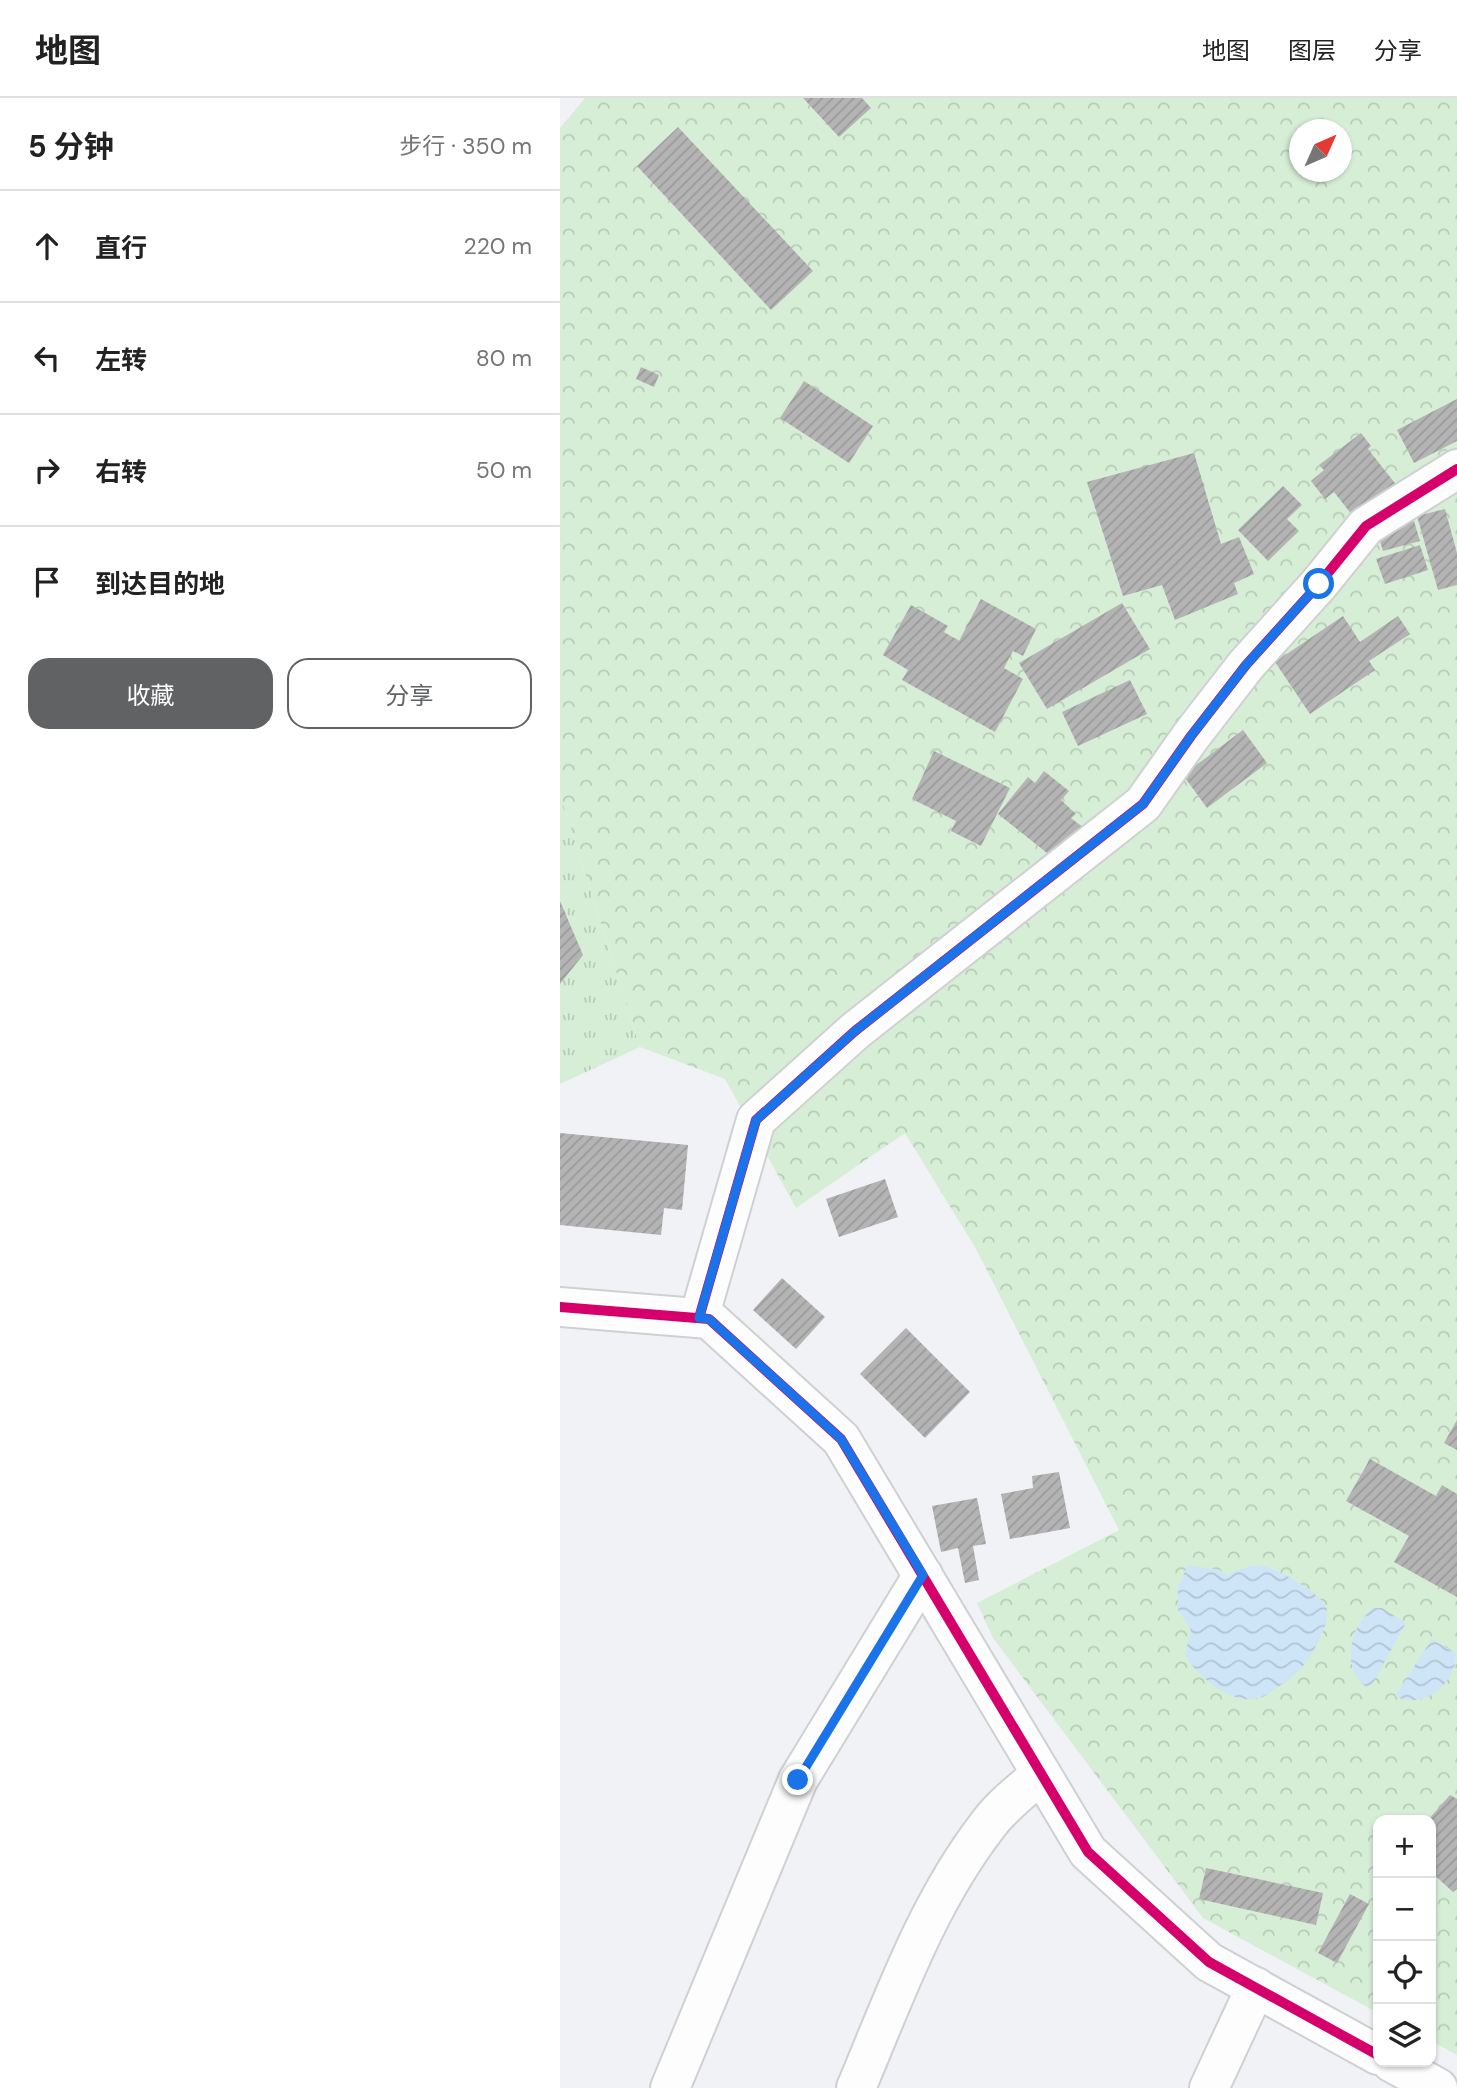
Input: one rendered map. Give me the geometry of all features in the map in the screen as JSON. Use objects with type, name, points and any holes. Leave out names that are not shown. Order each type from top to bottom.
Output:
[{"type":"street","points":[[699,1318],[756,1120],[855,1031],[1143,804],[1246,665],[1319,584],[1366,526],[1457,469]]},
{"type":"street","points":[[560,1307],[709,1319],[841,1439],[1088,1852],[1209,1962],[1373,2052]]},
{"type":"street","points":[[670,2088],[798,1780],[923,1575]]},
{"type":"street","points":[[856,2088],[912,1953],[952,1879],[988,1824],[1041,1774]]},
{"type":"street","points":[[1209,2088],[1256,1987]]},
{"type":"street","points":[[1400,2067],[1438,2088]]},
{"type":"green space","points":[[585,98],[1457,98],[1457,2055],[1436,2044],[1436,1815],[1373,1815],[1373,2010],[1203,1918],[993,1638],[977,1603],[1119,1530],[976,1249],[905,1133],[796,1208],[725,1079],[640,1047],[560,794],[560,128]]},
{"type":"green space","points":[[560,794],[640,1047],[560,1084]]},
{"type":"water","points":[[1188,1565],[1220,1570],[1227,1575],[1246,1567],[1266,1567],[1291,1578],[1318,1597],[1326,1605],[1326,1623],[1313,1651],[1301,1668],[1260,1698],[1248,1699],[1227,1694],[1207,1681],[1185,1655],[1191,1630],[1178,1610],[1178,1587]]},
{"type":"water","points":[[1373,1608],[1382,1608],[1406,1623],[1372,1685],[1366,1687],[1353,1669],[1351,1647],[1359,1625]]},
{"type":"water","points":[[1432,1639],[1456,1653],[1451,1675],[1436,1692],[1426,1697],[1405,1700],[1395,1696]]},
{"type":"building","points":[[803,98],[862,98],[871,108],[839,137]]},
{"type":"building","points":[[678,127],[813,271],[771,310],[637,166]]},
{"type":"building","points":[[641,367],[659,375],[654,387],[636,379]]},
{"type":"building","points":[[804,381],[873,426],[849,463],[780,418]]},
{"type":"building","points":[[1457,399],[1457,441],[1414,463],[1397,430]]},
{"type":"building","points":[[1361,433],[1371,446],[1368,449],[1398,487],[1356,520],[1334,492],[1325,499],[1311,481],[1324,470],[1319,465]]},
{"type":"building","points":[[1194,453],[1221,544],[1239,537],[1254,574],[1234,583],[1238,594],[1175,620],[1162,585],[1123,596],[1087,482]]},
{"type":"building","points":[[1283,486],[1302,505],[1287,519],[1299,531],[1268,561],[1238,530]]},
{"type":"building","points":[[1445,509],[1457,553],[1457,585],[1438,590],[1417,516]]},
{"type":"building","points":[[1414,521],[1420,541],[1383,551],[1377,531]]},
{"type":"building","points":[[1420,545],[1428,570],[1385,584],[1376,559]]},
{"type":"building","points":[[981,599],[1036,629],[1023,656],[1013,651],[1004,668],[1023,679],[995,732],[902,680],[908,670],[883,655],[911,605],[948,626],[944,632],[959,641]]},
{"type":"building","points":[[1122,603],[1150,649],[1047,709],[1019,663]]},
{"type":"building","points":[[1343,616],[1360,642],[1398,616],[1410,634],[1369,661],[1375,670],[1310,714],[1275,662]]},
{"type":"building","points":[[1130,680],[1147,714],[1078,746],[1062,712]]},
{"type":"building","points":[[1243,730],[1267,763],[1207,808],[1183,775]]},
{"type":"building","points":[[934,751],[1010,788],[981,846],[951,831],[956,821],[912,799]]},
{"type":"building","points":[[1044,771],[1069,791],[1061,800],[1076,814],[1071,818],[1084,828],[1052,857],[998,814],[1028,777],[1035,783]]},
{"type":"building","points":[[560,901],[583,955],[560,984]]},
{"type":"building","points":[[560,1133],[688,1145],[682,1210],[664,1208],[661,1235],[560,1225]]},
{"type":"building","points":[[885,1179],[898,1217],[839,1237],[826,1199]]},
{"type":"building","points":[[782,1278],[825,1317],[796,1349],[753,1310]]},
{"type":"building","points":[[906,1328],[970,1392],[925,1438],[860,1374]]},
{"type":"building","points":[[1457,1420],[1457,1450],[1444,1443]]},
{"type":"building","points":[[1370,1459],[1436,1496],[1442,1485],[1457,1494],[1457,1597],[1394,1562],[1409,1536],[1346,1501]]},
{"type":"building","points":[[1059,1472],[1070,1528],[1010,1539],[1001,1494],[1033,1488],[1032,1476]]},
{"type":"building","points":[[977,1498],[986,1544],[973,1546],[979,1580],[965,1583],[958,1548],[941,1552],[932,1506]]},
{"type":"building","points":[[1450,1795],[1457,1799],[1457,1889],[1453,1892],[1436,1877],[1436,1815],[1432,1815]]},
{"type":"building","points":[[1206,1868],[1323,1893],[1316,1925],[1199,1899]]},
{"type":"building","points":[[1350,1894],[1369,1904],[1337,1963],[1318,1953]]},
{"type":"cycle path","points":[[699,1318],[756,1120],[855,1031],[1143,804],[1246,665],[1319,584],[1366,526],[1457,469]]},
{"type":"cycle path","points":[[560,1307],[709,1319],[841,1439],[1088,1852],[1209,1962],[1373,2052]]},
{"type":"route","points":[[798,1780],[923,1575],[841,1439],[709,1319],[699,1318],[756,1120],[855,1031],[1143,804],[1246,665],[1319,584]]}]
